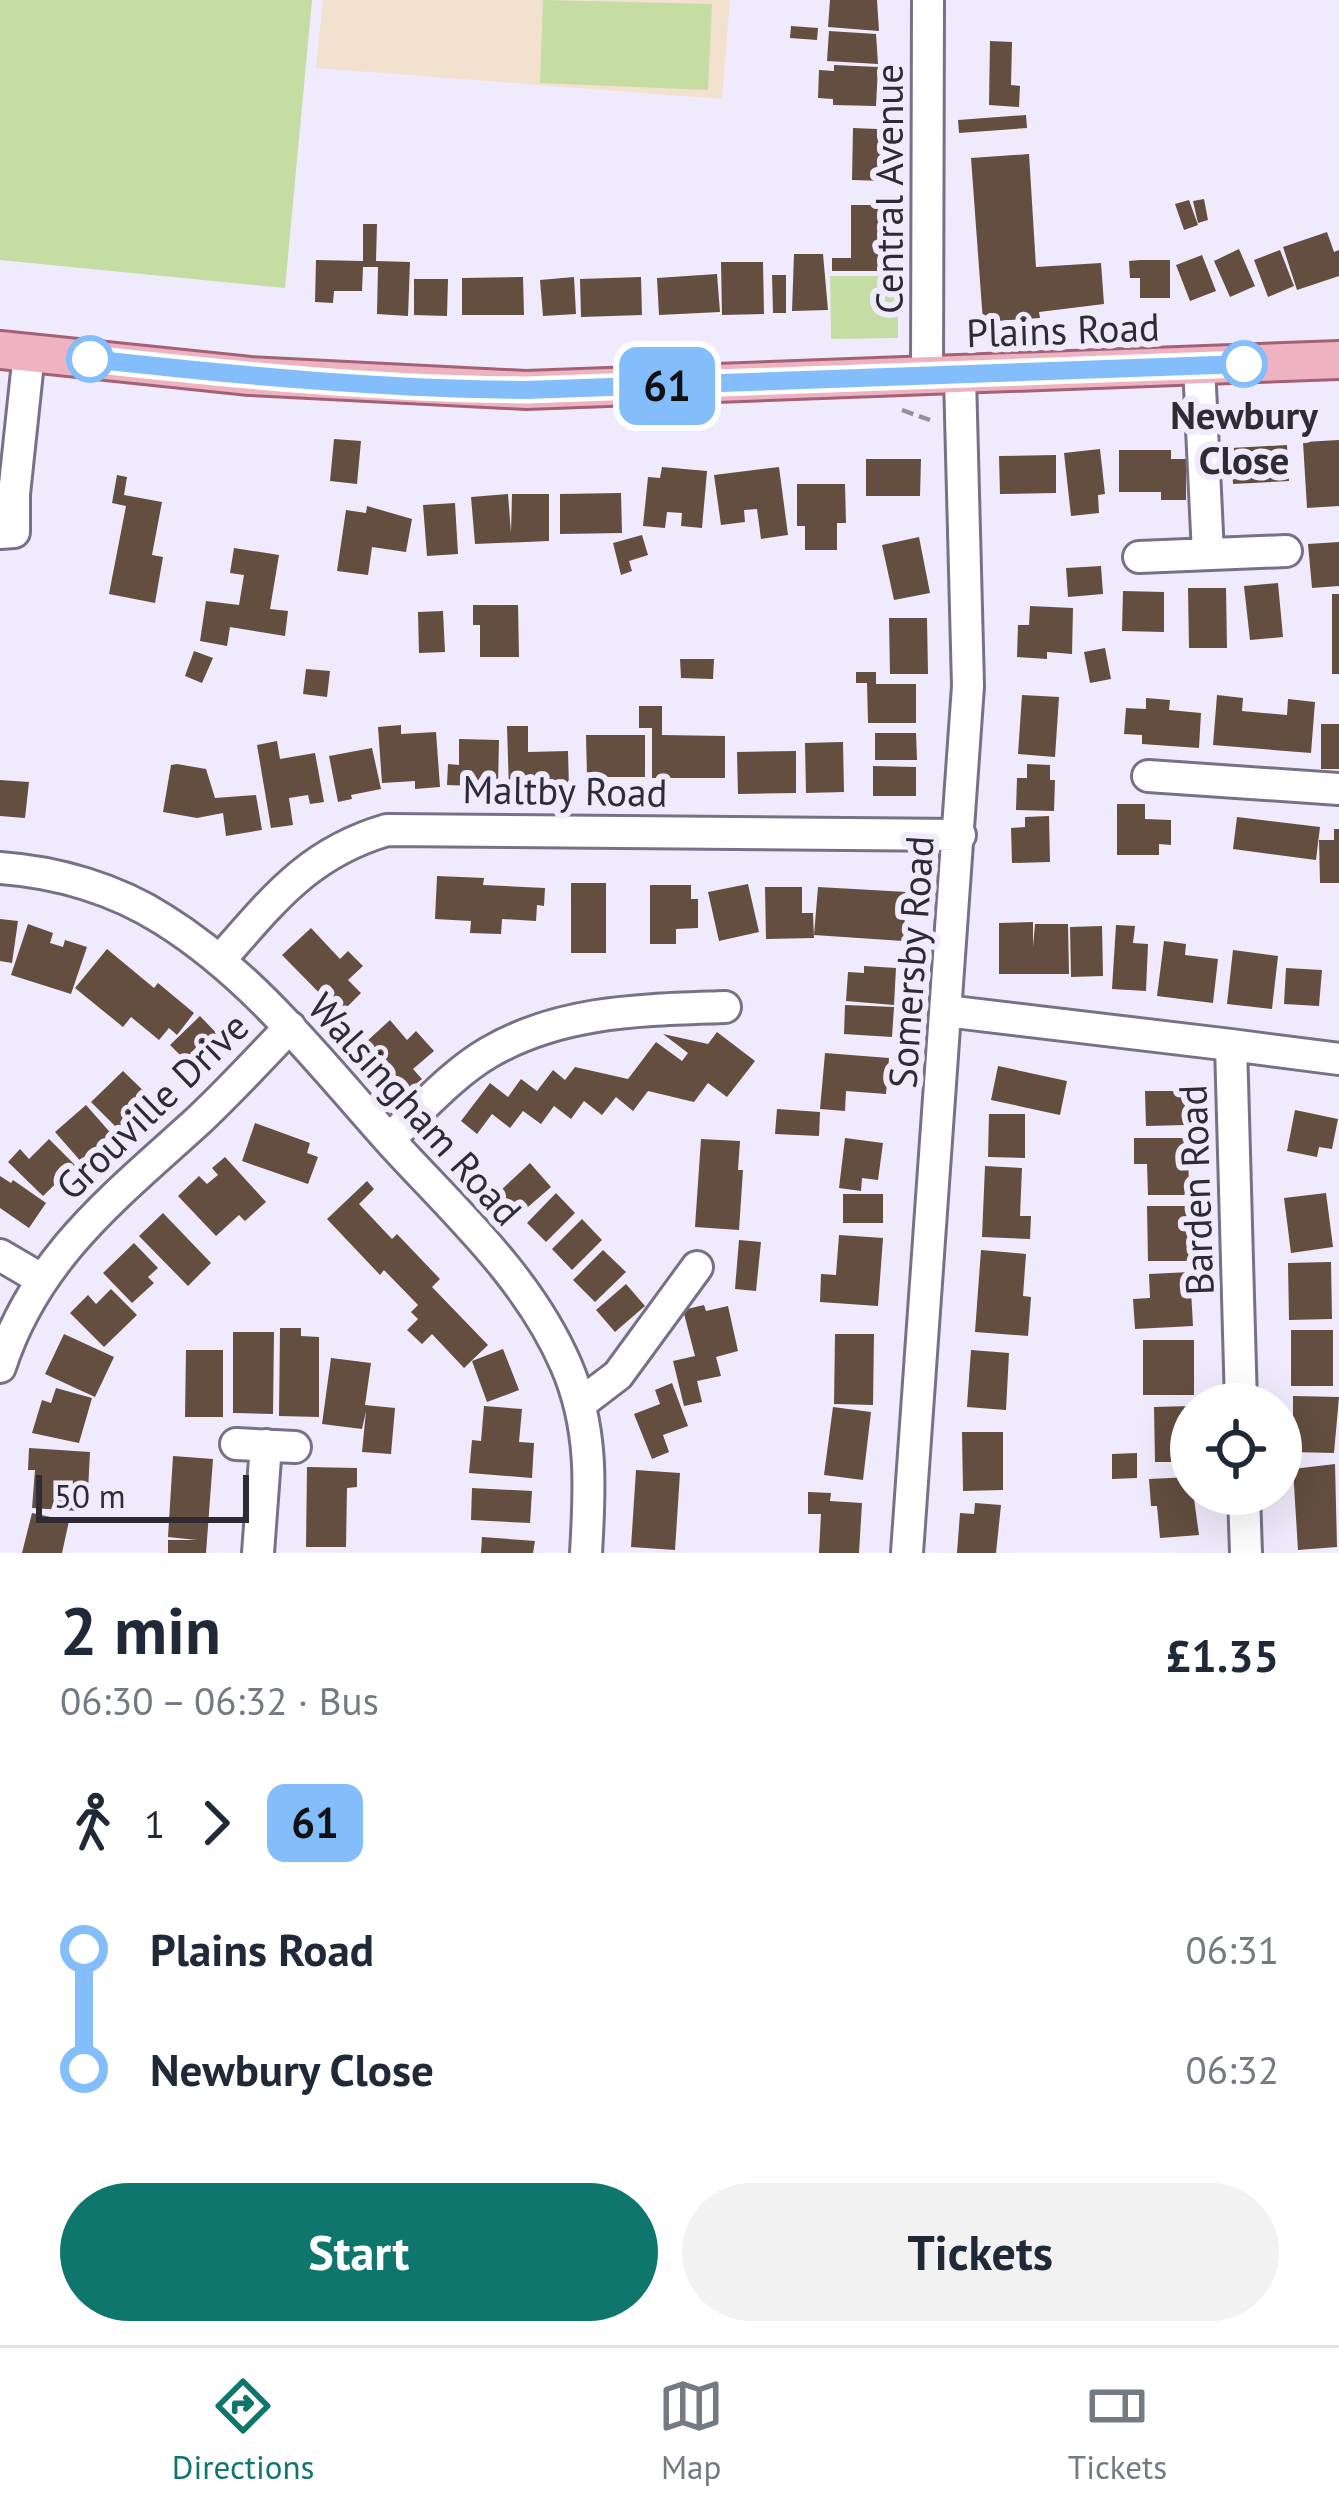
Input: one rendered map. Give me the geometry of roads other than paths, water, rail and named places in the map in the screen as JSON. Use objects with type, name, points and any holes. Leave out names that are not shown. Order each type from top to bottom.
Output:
[{"type":"main road","name":"Plains Road","points":[[15,351],[250,376],[454,390],[944,377],[1339,360]]},
{"type":"street","name":"Central Avenue","points":[[928,0],[944,377]]},
{"type":"street","points":[[0,533],[14,532],[15,351]]},
{"type":"street","points":[[1199,366],[1208,554]]},
{"type":"street","name":"Somersby Road","points":[[907,1553],[968,686],[944,377]]},
{"type":"street","points":[[1138,557],[1286,550]]},
{"type":"street","points":[[1148,776],[1339,790]]},
{"type":"street","name":"Maltby Road","points":[[220,961],[300,873],[331,851],[388,830],[959,835]]},
{"type":"street","name":"Walsingham Road","points":[[0,868],[54,876],[126,899],[175,927],[220,961],[290,1027],[512,1274],[552,1334],[580,1404],[590,1463],[586,1553]]},
{"type":"street","points":[[389,1138],[484,1055],[534,1031],[611,1011],[725,1007]]},
{"type":"street","name":"Barden Road","points":[[946,1011],[1231,1046],[1240,1383]]},
{"type":"street","name":"Grouville Drive","points":[[0,1367],[15,1326],[41,1279],[78,1231],[207,1112],[290,1027]]},
{"type":"street","points":[[1231,1046],[1339,1059]]},
{"type":"street","points":[[0,1255],[41,1279]]},
{"type":"street","points":[[580,1404],[618,1375],[697,1267]]},
{"type":"street","points":[[258,1553],[266,1445]]},
{"type":"street","points":[[1245,1515],[1246,1553]]},
{"type":"place","name":"Newbury Close","points":[[1244,364]]}]
